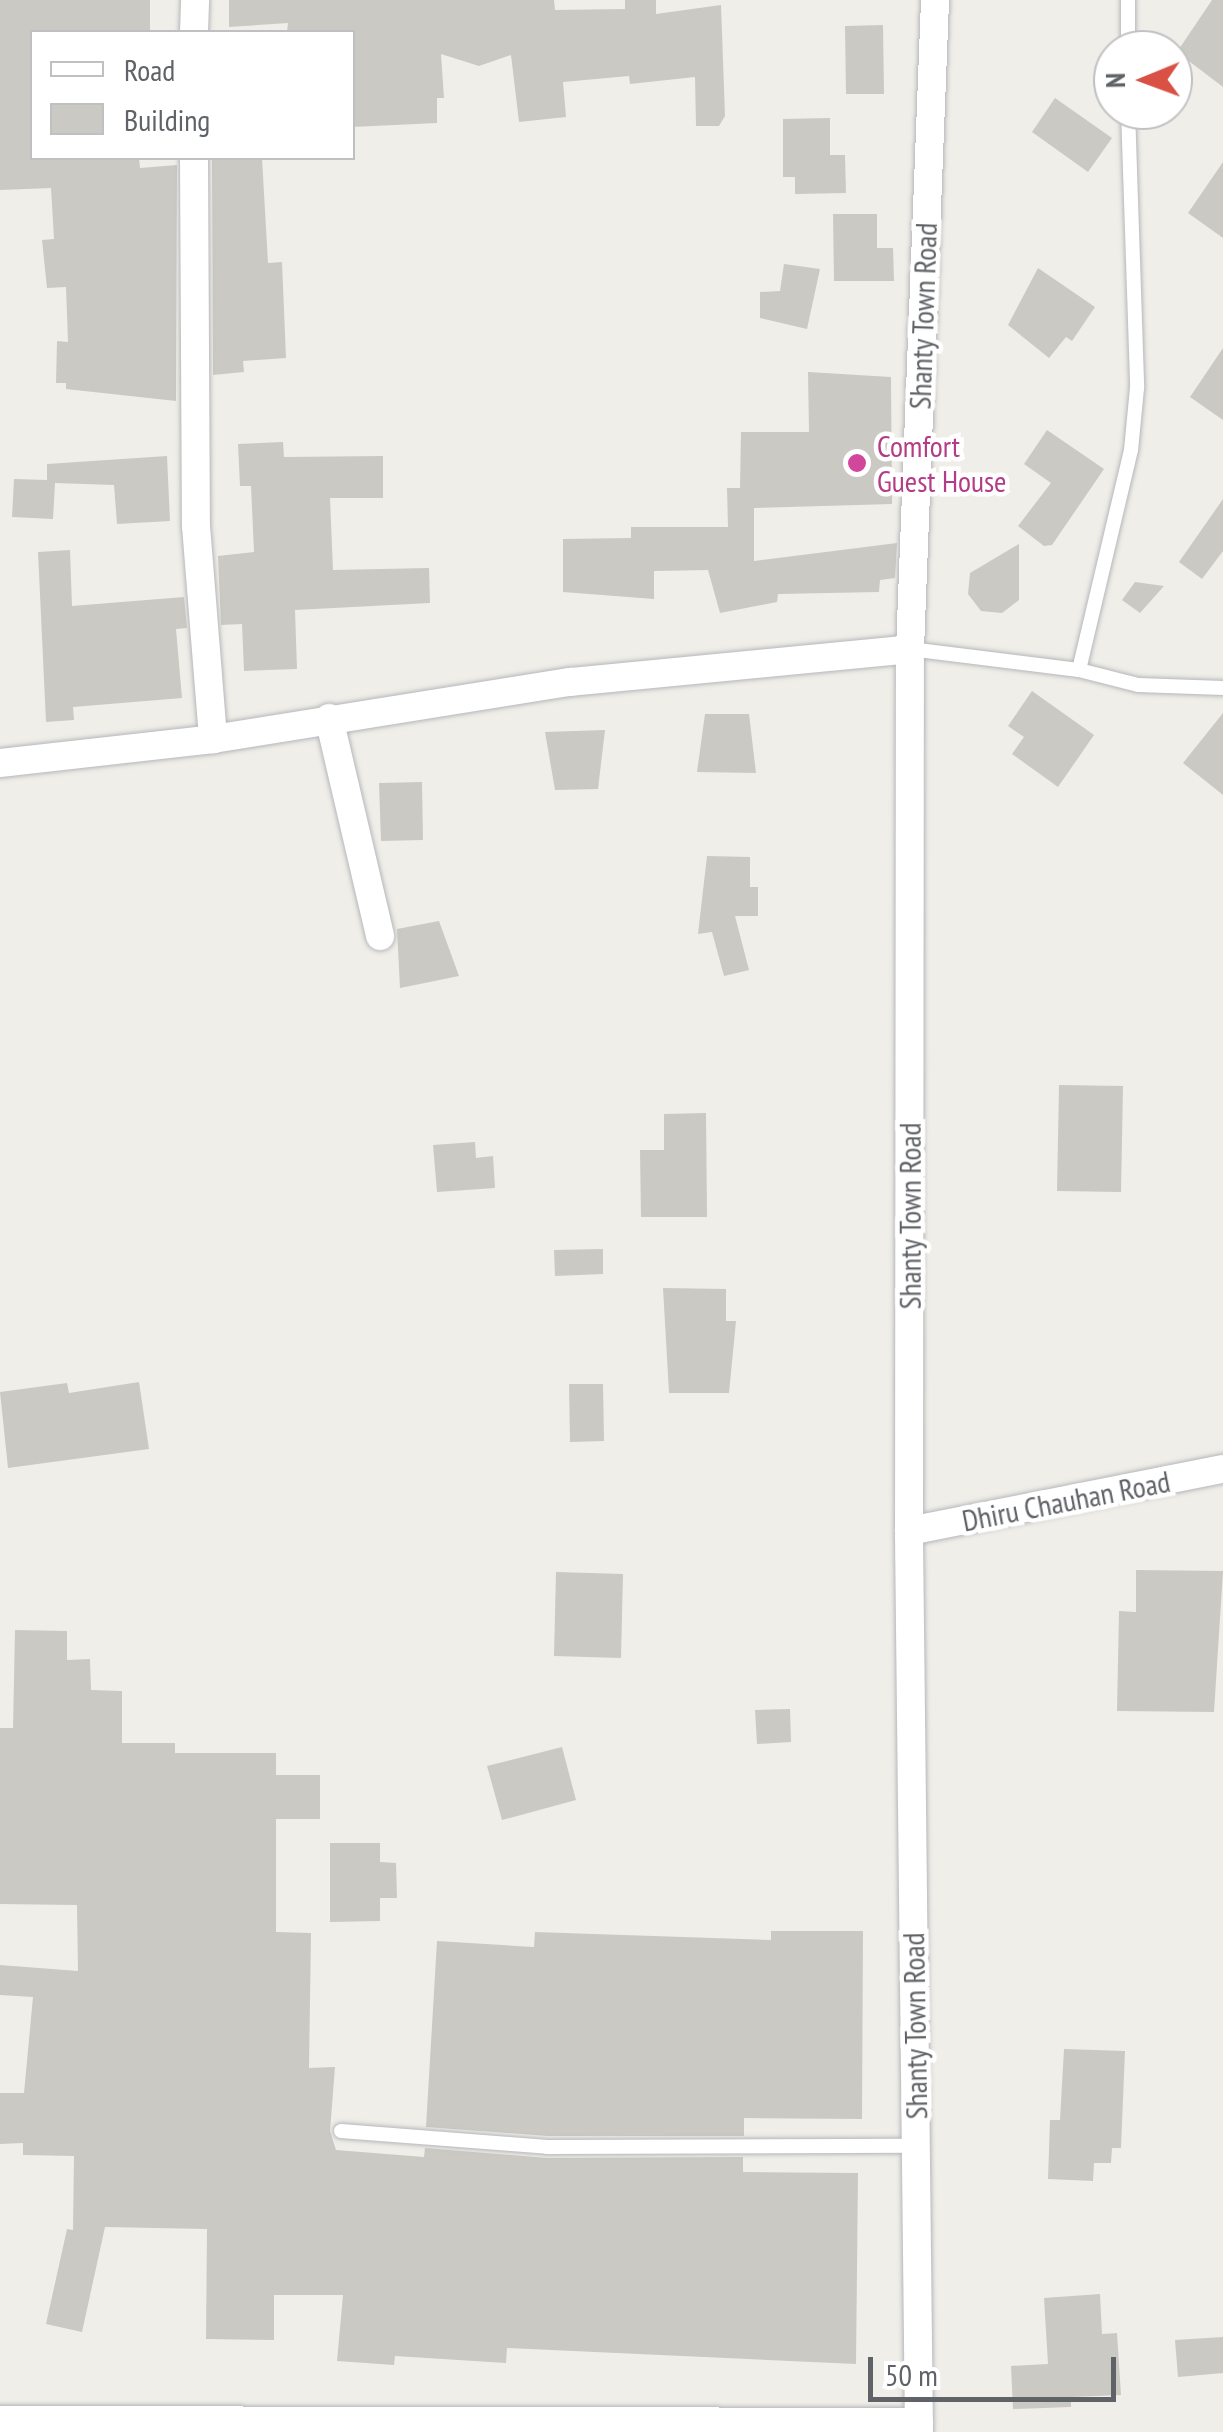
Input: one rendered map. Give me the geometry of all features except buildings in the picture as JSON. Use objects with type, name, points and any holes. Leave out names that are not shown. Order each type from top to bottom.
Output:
[{"type":"street","points":[[194,0],[194,30]]},
{"type":"street","name":"Shanty Town Road","points":[[920,2427],[909,1531],[910,649],[935,0]]},
{"type":"street","points":[[194,160],[196,526],[213,738]]},
{"type":"street","points":[[0,763],[213,738],[570,682],[910,649]]},
{"type":"street","points":[[329,718],[380,936]]},
{"type":"street","name":"Dhiru Chauhan Road","points":[[909,1531],[1223,1469]]},
{"type":"street","points":[[0,2420],[920,2427]]},
{"type":"lane","points":[[1128,0],[1128,30]]},
{"type":"lane","points":[[1079,670],[1131,450],[1136,404],[1129,130]]},
{"type":"lane","points":[[910,649],[1079,670],[1138,686],[1223,688]]},
{"type":"lane","points":[[341,2131],[547,2147],[916,2146]]},
{"type":"place","name":"Comfort Guest House","points":[[857,463]]}]
